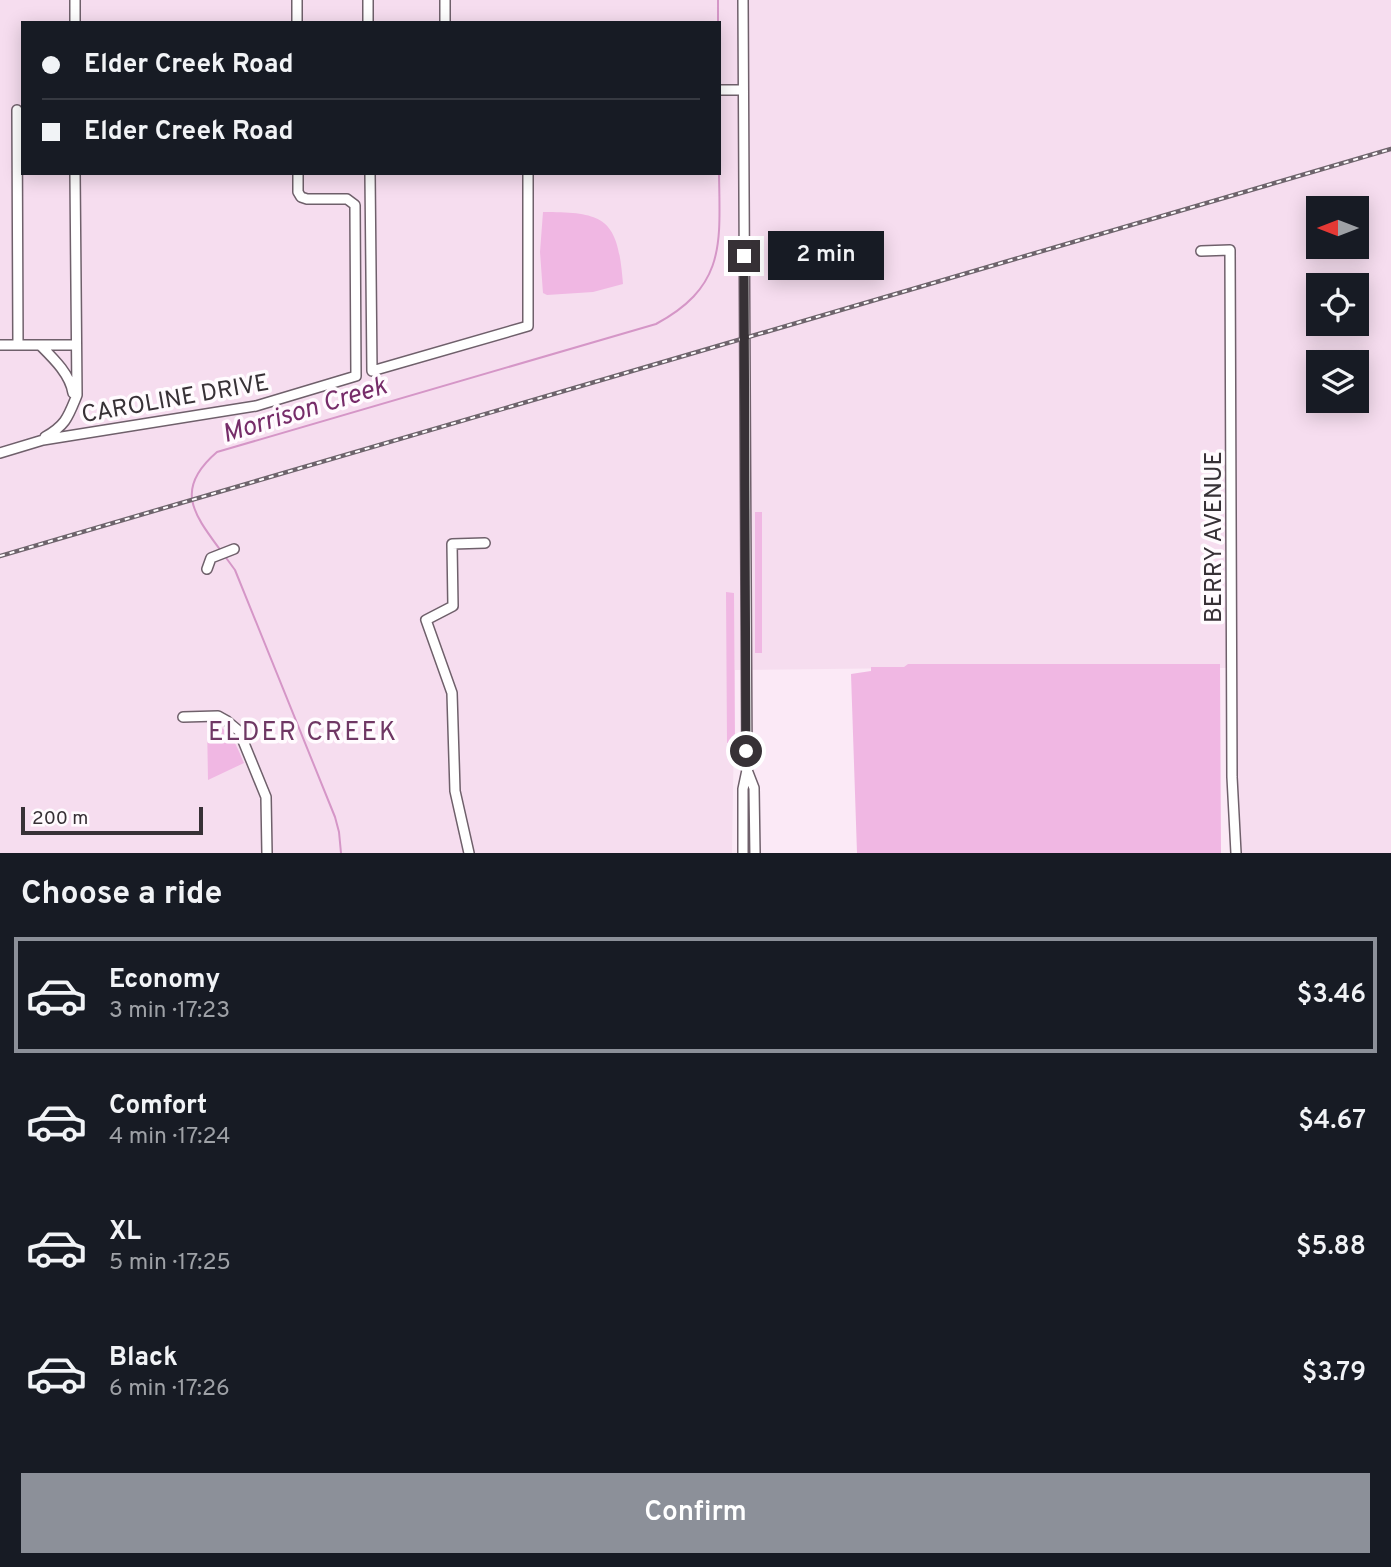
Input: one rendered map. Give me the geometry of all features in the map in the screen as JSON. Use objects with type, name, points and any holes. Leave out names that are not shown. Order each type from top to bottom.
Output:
[{"type":"street","points":[[75,0],[75,21]]},
{"type":"street","points":[[297,0],[297,21]]},
{"type":"street","points":[[368,0],[368,21]]},
{"type":"street","points":[[445,0],[445,21]]},
{"type":"street","points":[[743,0],[747,771],[743,789],[743,853]]},
{"type":"street","points":[[724,90],[743,90]]},
{"type":"street","points":[[17,110],[18,345]]},
{"type":"street","points":[[38,442],[59,429],[69,417],[77,386],[75,175]]},
{"type":"street","name":"CAROLINE DRIVE","points":[[0,453],[38,442],[256,406],[356,376],[355,205],[347,199],[302,197],[298,191],[298,175]]},
{"type":"street","points":[[370,175],[372,371],[528,327],[528,175]]},
{"type":"street","name":"BERRY AVENUE","points":[[1201,251],[1230,250],[1232,777],[1236,853]]},
{"type":"street","points":[[0,345],[75,345]]},
{"type":"street","points":[[40,345],[58,364],[72,386],[73,403]]},
{"type":"street","points":[[469,853],[454,791],[452,693],[426,620],[453,606],[452,544],[485,543]]},
{"type":"street","points":[[207,569],[211,558],[234,550]]},
{"type":"street","points":[[183,717],[218,716],[228,720],[239,731],[265,797],[267,853]]},
{"type":"street","points":[[747,771],[754,788],[755,853]]},
{"type":"shaded area","points":[[0,0],[1391,0],[1391,853],[1237,853],[1234,668],[735,670],[732,853],[0,853]]},
{"type":"shaded area","points":[[543,212],[581,214],[605,224],[617,245],[623,284],[593,292],[543,293],[540,252]]},
{"type":"shaded area","points":[[755,512],[762,512],[762,653],[755,653]]},
{"type":"shaded area","points":[[726,592],[734,593],[735,743],[727,743]]},
{"type":"shaded area","points":[[908,664],[1220,664],[1221,853],[857,853],[851,674],[871,671],[871,667],[904,667]]},
{"type":"shaded area","points":[[207,723],[227,732],[244,763],[208,780]]},
{"type":"waterway","name":"Morrison Creek","points":[[718,0],[718,21]]},
{"type":"waterway","name":"Morrison Creek","points":[[221,551],[196,513],[192,501],[196,478],[217,452],[656,324],[679,310],[696,294],[714,261],[718,242],[719,175]]},
{"type":"waterway","name":"Morrison Creek","points":[[224,555],[235,570],[335,817],[341,853]]},
{"type":"railway","points":[[0,556],[1391,149]]},
{"type":"district","name":"ELDER CREEK","points":[[303,731]]},
{"type":"route","points":[[744,256],[746,751]]}]
